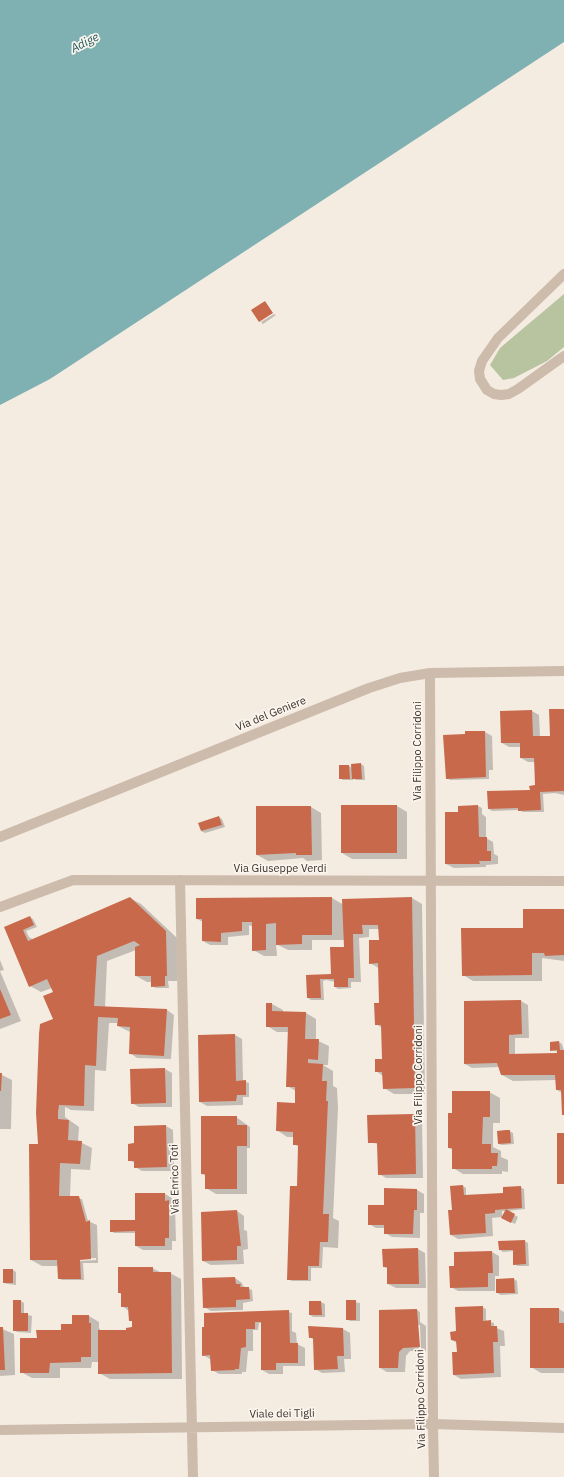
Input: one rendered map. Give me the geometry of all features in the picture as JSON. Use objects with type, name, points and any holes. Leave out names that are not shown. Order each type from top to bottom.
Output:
[{"type":"street","points":[[564,274],[498,338],[482,361],[479,371],[480,379],[487,390],[494,394],[508,394],[518,389],[564,356]]},
{"type":"street","name":"Via del Geniere","points":[[0,837],[369,688],[400,678],[430,673],[564,671]]},
{"type":"street","name":"Via Filippo Corridoni","points":[[430,673],[432,1424],[434,1477]]},
{"type":"street","name":"Via Giuseppe Verdi","points":[[0,907],[72,880],[430,882],[564,881]]},
{"type":"street","name":"Via Enrico Toti","points":[[180,880],[193,1477]]},
{"type":"street","name":"Viale dei Tigli","points":[[0,1430],[432,1424],[564,1428]]},
{"type":"green space","points":[[564,294],[564,347],[547,361],[514,378],[503,380],[490,365],[500,348]]},
{"type":"water","name":"Adige","points":[[0,0],[564,0],[564,42],[50,379],[0,405]]},
{"type":"building","points":[[265,301],[273,313],[259,322],[251,310]]},
{"type":"building","points":[[549,709],[564,709],[564,791],[540,792],[541,810],[518,811],[518,808],[488,809],[487,791],[530,790],[529,786],[535,785],[534,758],[520,758],[520,743],[501,743],[500,711],[532,710],[533,736],[550,736]]},
{"type":"building","points":[[465,731],[485,731],[486,777],[446,779],[443,735],[465,734]]},
{"type":"building","points":[[361,763],[362,779],[352,779],[351,764]]},
{"type":"building","points":[[339,765],[349,765],[350,779],[339,779]]},
{"type":"building","points":[[341,805],[397,805],[397,853],[341,853]]},
{"type":"building","points":[[478,805],[479,837],[487,837],[487,851],[491,851],[491,861],[479,861],[480,864],[445,864],[445,812],[458,812],[458,806]]},
{"type":"building","points":[[256,806],[311,806],[312,855],[296,855],[296,853],[256,855]]},
{"type":"building","points":[[219,816],[222,825],[201,831],[198,823]]},
{"type":"building","points":[[130,897],[166,931],[167,976],[165,976],[165,986],[151,987],[151,976],[135,976],[135,947],[140,945],[134,941],[97,956],[94,1006],[167,1009],[164,1056],[129,1054],[130,1027],[117,1026],[118,1018],[98,1017],[96,1066],[85,1065],[84,1106],[59,1105],[58,1112],[58,1119],[69,1120],[68,1140],[82,1141],[80,1164],[60,1163],[59,1196],[79,1196],[86,1222],[90,1220],[91,1259],[80,1260],[81,1279],[58,1279],[57,1260],[30,1260],[29,1144],[38,1144],[36,1113],[40,1024],[53,1019],[43,996],[53,992],[47,979],[29,987],[4,927],[30,916],[34,925],[23,930],[28,941]]},
{"type":"building","points":[[332,897],[332,935],[302,935],[302,944],[276,945],[276,923],[266,924],[266,950],[252,951],[252,922],[242,922],[242,931],[221,933],[221,942],[202,941],[202,919],[196,919],[196,898]]},
{"type":"building","points":[[412,897],[415,1088],[383,1089],[382,1072],[375,1072],[375,1059],[382,1059],[381,1025],[375,1025],[374,1003],[379,1003],[378,963],[369,964],[369,940],[379,940],[378,925],[362,925],[363,934],[353,934],[354,978],[348,978],[348,987],[334,987],[334,979],[320,979],[321,998],[307,998],[306,975],[331,974],[330,947],[344,947],[342,899]]},
{"type":"building","points":[[523,909],[564,909],[564,955],[545,956],[544,953],[532,953],[532,975],[462,976],[461,928],[523,928]]},
{"type":"building","points":[[0,989],[11,1015],[0,1019]]},
{"type":"building","points":[[521,1000],[522,1034],[509,1035],[509,1054],[557,1053],[557,1050],[550,1051],[550,1042],[559,1041],[560,1050],[564,1050],[564,1115],[562,1115],[561,1090],[556,1090],[555,1075],[501,1075],[497,1063],[464,1064],[464,1001]]},
{"type":"building","points":[[266,1003],[272,1003],[272,1011],[306,1012],[305,1039],[319,1039],[318,1060],[308,1059],[308,1063],[323,1064],[322,1081],[327,1081],[326,1101],[328,1101],[323,1214],[329,1214],[328,1242],[320,1242],[319,1266],[308,1266],[308,1280],[287,1280],[290,1186],[297,1186],[298,1145],[293,1145],[293,1132],[276,1131],[277,1102],[295,1103],[295,1087],[286,1087],[288,1027],[266,1027]]},
{"type":"building","points":[[235,1034],[236,1081],[246,1080],[246,1095],[237,1095],[236,1101],[199,1102],[198,1035]]},
{"type":"building","points":[[165,1068],[166,1103],[131,1104],[130,1069]]},
{"type":"building","points":[[0,1073],[2,1073],[1,1091],[0,1091]]},
{"type":"building","points":[[452,1091],[490,1091],[490,1117],[483,1117],[482,1144],[491,1144],[491,1153],[498,1153],[497,1166],[492,1166],[492,1169],[452,1169],[452,1148],[448,1148],[448,1113],[452,1113]]},
{"type":"building","points":[[415,1114],[416,1174],[378,1175],[377,1143],[368,1143],[367,1115]]},
{"type":"building","points":[[201,1116],[237,1116],[237,1125],[247,1125],[247,1146],[237,1146],[237,1189],[205,1189],[205,1174],[201,1174]]},
{"type":"building","points":[[166,1125],[167,1167],[134,1168],[134,1161],[128,1161],[128,1144],[134,1143],[134,1126]]},
{"type":"building","points":[[510,1130],[511,1143],[498,1144],[497,1131]]},
{"type":"building","points":[[557,1133],[564,1133],[564,1184],[557,1184]]},
{"type":"building","points":[[463,1185],[464,1195],[503,1193],[503,1187],[521,1186],[522,1208],[495,1210],[495,1213],[485,1214],[486,1233],[450,1235],[448,1210],[452,1210],[450,1186]]},
{"type":"building","points":[[384,1188],[417,1189],[417,1210],[414,1210],[413,1234],[384,1234],[384,1225],[368,1225],[368,1205],[384,1205]]},
{"type":"building","points":[[135,1193],[165,1193],[165,1201],[169,1200],[169,1238],[165,1238],[165,1246],[135,1246],[135,1231],[110,1232],[110,1220],[135,1220]]},
{"type":"building","points":[[506,1209],[515,1214],[511,1223],[501,1218]]},
{"type":"building","points":[[237,1210],[241,1246],[237,1246],[237,1260],[202,1261],[201,1212]]},
{"type":"building","points":[[525,1240],[526,1264],[513,1265],[513,1250],[499,1250],[498,1241]]},
{"type":"building","points":[[418,1248],[419,1284],[387,1284],[387,1267],[383,1267],[382,1249]]},
{"type":"building","points":[[492,1251],[493,1273],[488,1273],[488,1287],[450,1288],[449,1266],[454,1266],[454,1252]]},
{"type":"building","points":[[118,1267],[153,1267],[153,1272],[171,1272],[172,1373],[98,1374],[98,1330],[126,1330],[126,1328],[132,1327],[132,1321],[129,1321],[128,1307],[121,1307],[121,1293],[118,1293]]},
{"type":"building","points":[[3,1269],[13,1269],[13,1283],[3,1283]]},
{"type":"building","points":[[235,1277],[236,1284],[241,1284],[240,1287],[249,1287],[250,1299],[236,1300],[236,1307],[203,1308],[202,1278]]},
{"type":"building","points":[[514,1278],[515,1293],[496,1293],[496,1279]]},
{"type":"building","points":[[13,1300],[21,1300],[21,1313],[28,1313],[28,1331],[13,1331]]},
{"type":"building","points":[[346,1300],[356,1300],[356,1320],[346,1320]]},
{"type":"building","points":[[309,1301],[321,1301],[322,1315],[309,1315]]},
{"type":"building","points":[[483,1306],[483,1321],[491,1320],[491,1326],[497,1326],[498,1342],[493,1342],[494,1373],[453,1375],[452,1352],[457,1352],[456,1341],[451,1340],[450,1332],[456,1331],[455,1307]]},
{"type":"building","points":[[530,1308],[559,1308],[559,1323],[564,1323],[564,1368],[530,1368]]},
{"type":"building","points":[[417,1309],[420,1347],[403,1348],[399,1352],[398,1368],[379,1368],[379,1310]]},
{"type":"building","points":[[289,1310],[290,1343],[298,1343],[298,1363],[276,1363],[276,1370],[261,1370],[261,1322],[255,1322],[255,1329],[246,1329],[246,1347],[241,1348],[239,1369],[211,1371],[210,1355],[202,1356],[202,1327],[204,1327],[204,1313]]},
{"type":"building","points":[[72,1315],[89,1315],[89,1323],[91,1323],[91,1357],[81,1357],[81,1362],[50,1363],[49,1373],[20,1373],[20,1338],[37,1338],[36,1330],[61,1330],[61,1324],[72,1324]]},
{"type":"building","points":[[308,1326],[343,1328],[344,1356],[337,1356],[338,1369],[314,1370],[313,1338],[309,1338]]},
{"type":"building","points":[[0,1327],[3,1327],[5,1370],[0,1370]]}]
